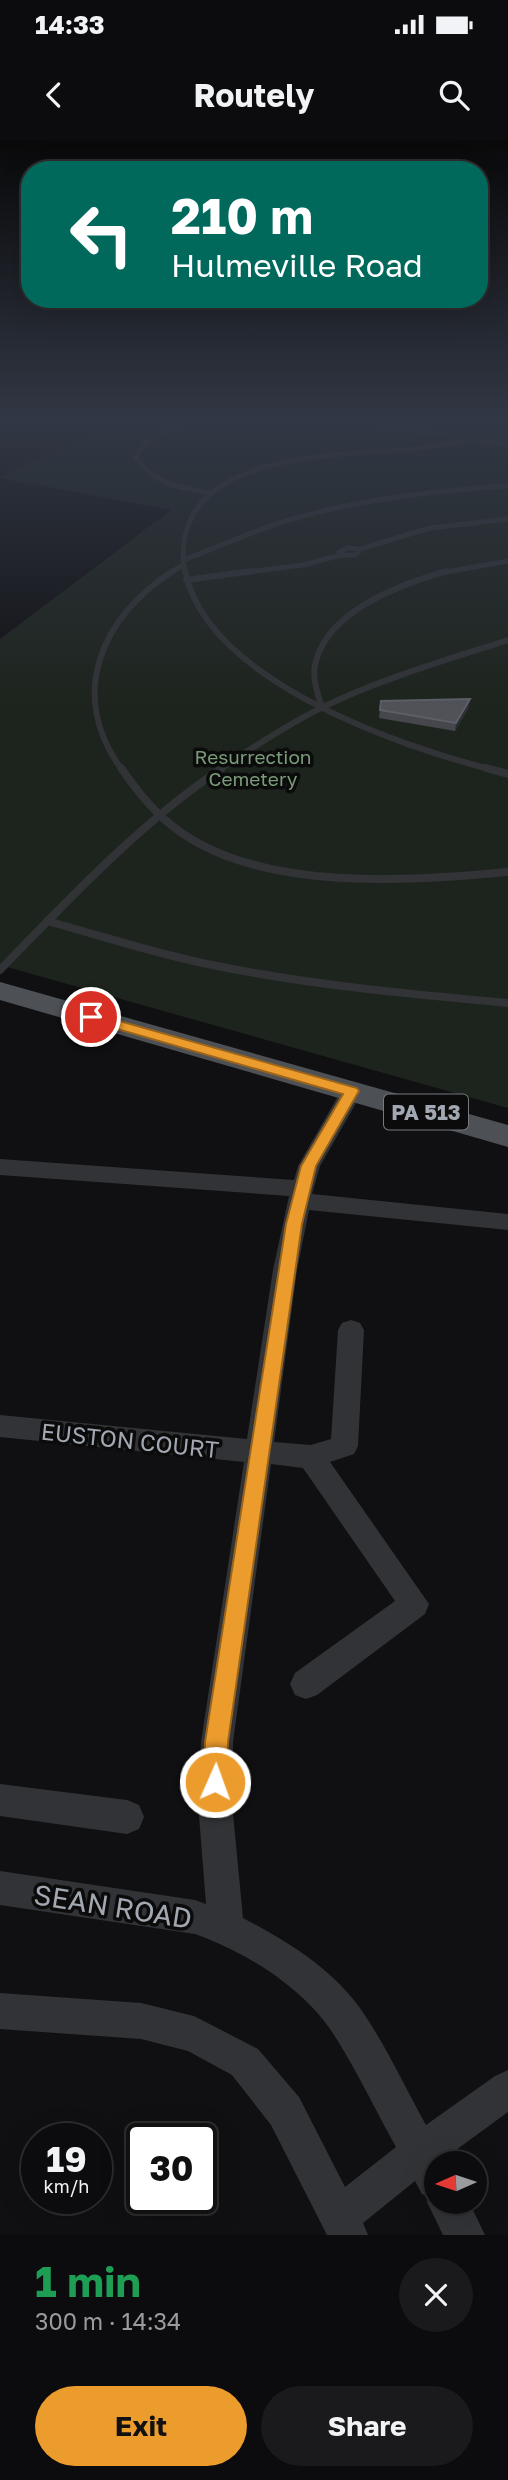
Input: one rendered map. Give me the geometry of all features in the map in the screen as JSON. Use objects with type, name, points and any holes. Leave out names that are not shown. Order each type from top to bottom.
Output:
[{"type":"main road","name":"PA 513","points":[[0,991],[508,1136]]},
{"type":"street","points":[[226,1928],[215,1803],[217,1742],[285,1270],[300,1195],[320,1144],[352,1091]]},
{"type":"street","points":[[0,1167],[300,1195],[508,1222]]},
{"type":"street","points":[[306,1684],[414,1604],[311,1457],[344,1446],[351,1330]]},
{"type":"street","name":"EUSTON COURT","points":[[0,1426],[311,1457]]},
{"type":"street","points":[[0,1800],[127,1817]]},
{"type":"street","name":"SEAN ROAD","points":[[0,1888],[195,1917],[226,1928],[273,1953],[327,1999],[348,2023],[424,2159]]},
{"type":"street","points":[[0,2011],[141,2021],[194,2034],[245,2062],[285,2111],[344,2226],[424,2169]]},
{"type":"street","points":[[444,2151],[508,2089]]},
{"type":"street","points":[[454,2214],[465,2235]]},
{"type":"lane","points":[[198,515],[182,540],[186,580],[198,608],[247,660],[275,681],[322,708],[410,746],[458,762],[508,774]]},
{"type":"lane","points":[[313,515],[287,521],[183,562],[143,593],[117,620],[104,645],[95,681],[94,705],[103,739],[126,778],[159,815],[194,841],[240,859],[296,874],[354,882],[439,879],[508,872]]},
{"type":"lane","points":[[186,580],[303,565],[341,555],[355,555],[361,552],[360,549],[430,528],[508,519]]},
{"type":"lane","points":[[322,708],[315,684],[315,663],[326,642],[343,620],[368,603],[405,585],[443,572],[508,561]]},
{"type":"lane","points":[[0,970],[47,921],[159,815],[242,755],[322,708],[422,667],[508,640]]},
{"type":"lane","points":[[47,921],[170,956],[261,973],[342,987],[508,1003]]},
{"type":"green space","name":"Resurrection Cemetery","points":[[165,515],[508,515],[508,1108],[0,965],[0,639]]},
{"type":"building","points":[[470,699],[456,723],[380,710],[381,701]]},
{"type":"route","points":[[91,1017],[352,1091],[309,1166],[294,1224],[285,1270],[217,1742],[215,1782]]}]
